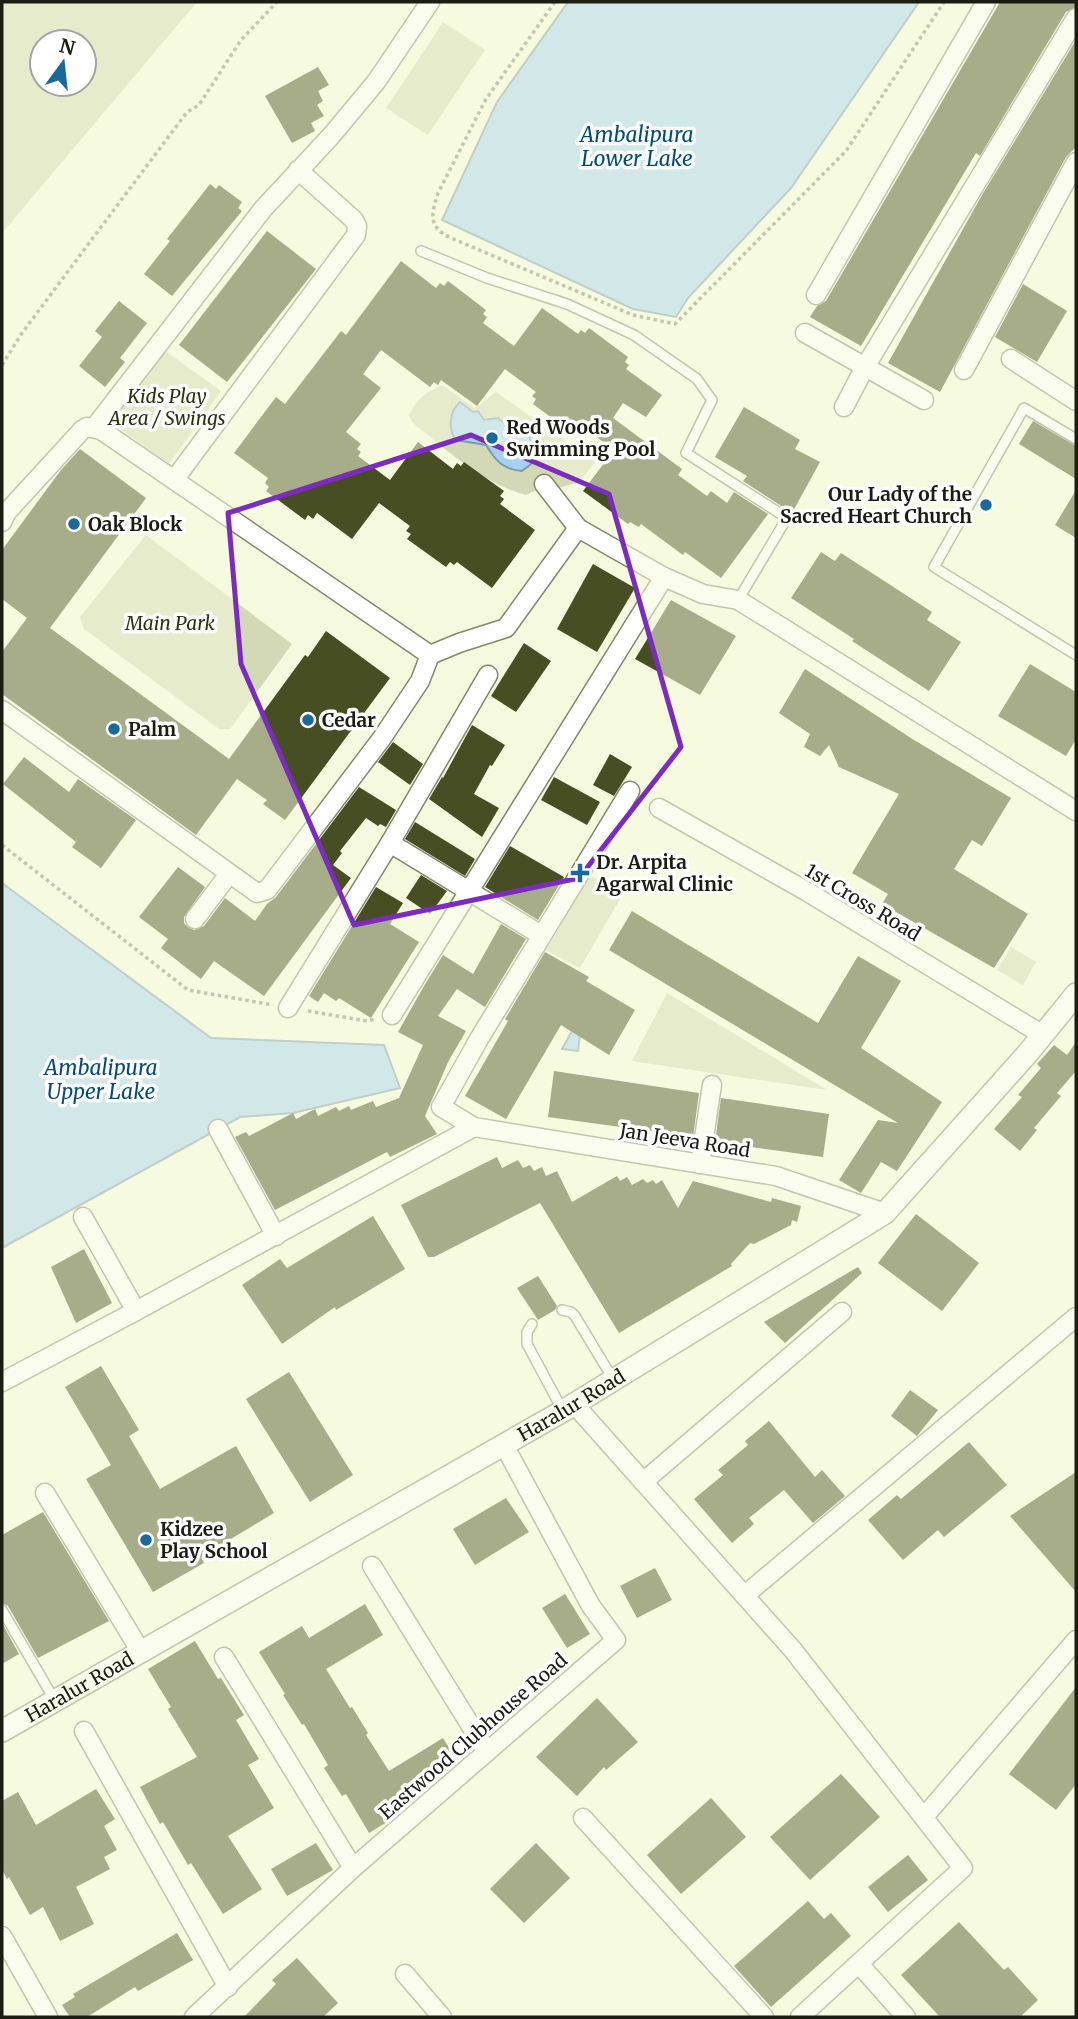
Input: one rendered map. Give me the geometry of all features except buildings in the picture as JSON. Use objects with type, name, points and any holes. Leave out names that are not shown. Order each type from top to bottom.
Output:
[{"type":"street","points":[[94,428],[264,209],[376,82],[429,2]]},
{"type":"street","points":[[816,295],[986,2]]},
{"type":"street","points":[[844,407],[1076,18]]},
{"type":"street","points":[[964,370],[1076,162]]},
{"type":"street","points":[[174,480],[356,234],[357,226],[354,220],[298,170]]},
{"type":"street","points":[[805,333],[924,400]]},
{"type":"street","points":[[1011,359],[1076,401]]},
{"type":"street","points":[[2,522],[82,430],[87,427],[101,430],[430,655]]},
{"type":"street","points":[[544,484],[578,528],[664,577],[703,594],[737,600],[1076,811]]},
{"type":"street","points":[[2,710],[229,874],[257,893],[267,890],[382,738],[420,681],[430,655],[506,628],[578,528]]},
{"type":"street","points":[[392,1015],[664,577]]},
{"type":"street","points":[[289,1008],[488,675]]},
{"type":"street","points":[[2,1382],[474,1127],[441,1107],[541,935],[630,791]]},
{"type":"street","name":"1st Cross Road","points":[[659,808],[806,891],[1043,1035]]},
{"type":"street","points":[[390,843],[541,935]]},
{"type":"street","points":[[195,919],[229,874]]},
{"type":"street","name":"Haralur Road","points":[[2,1731],[568,1408],[885,1213],[1076,994]]},
{"type":"street","points":[[699,1164],[712,1085]]},
{"type":"street","name":"Jan Jeeva Road","points":[[474,1127],[776,1176],[885,1213]]},
{"type":"street","points":[[218,1129],[276,1236]]},
{"type":"street","points":[[83,1217],[136,1311]]},
{"type":"street","points":[[643,1482],[842,1312]]},
{"type":"street","points":[[745,1595],[1076,1317]]},
{"type":"street","points":[[568,1408],[643,1482],[793,1650],[963,1868],[860,1965],[800,2017]]},
{"type":"street","name":"Eastwood Clubhouse Road","points":[[194,2017],[353,1868],[616,1640],[591,1606],[504,1445]]},
{"type":"street","points":[[45,1493],[141,1652]]},
{"type":"street","points":[[372,1566],[487,1752]]},
{"type":"street","points":[[924,1818],[1073,1653]]},
{"type":"street","points":[[224,1657],[353,1868]]},
{"type":"street","points":[[84,1731],[228,1987]]},
{"type":"street","points":[[583,1818],[764,2017]]},
{"type":"street","points":[[2,1936],[48,2017]]},
{"type":"street","points":[[860,1965],[906,2017]]},
{"type":"street","points":[[405,1975],[442,2017]]},
{"type":"lane","points":[[421,251],[487,278],[568,304],[634,335],[697,379],[712,400],[686,453],[787,518],[737,600]]},
{"type":"lane","points":[[1076,439],[1024,408],[934,567],[1076,655]]},
{"type":"lane","points":[[562,1310],[575,1316],[614,1380]]},
{"type":"lane","points":[[532,1324],[527,1332],[527,1344],[568,1408]]},
{"type":"lane","points":[[2,1610],[55,1701]]},
{"type":"path","points":[[2,365],[22,333],[187,112],[199,105],[241,40],[277,2]]},
{"type":"path","points":[[555,2],[486,99],[438,193],[433,209],[433,222],[438,232],[487,254],[633,314],[675,324],[846,151],[944,2]]},
{"type":"path","points":[[2,845],[188,990],[367,1021],[392,1015]]},
{"type":"highlighted area","points":[[471,435],[609,494],[681,747],[579,878],[354,925],[241,664],[228,513]]},
{"type":"green space","points":[[2,2],[197,2],[2,233]]},
{"type":"green space","points":[[443,22],[485,50],[428,135],[386,108]]},
{"type":"green space","name":"Kids Play Area / Swings","points":[[164,350],[221,391],[169,464],[112,423]]},
{"type":"green space","points":[[442,385],[475,408],[496,392],[595,462],[579,483],[526,495],[495,483],[412,422],[409,415],[419,400]]},
{"type":"green space","name":"Main Park","points":[[146,535],[292,644],[230,729],[219,729],[84,629],[80,617]]},
{"type":"green space","points":[[590,875],[623,894],[580,968],[546,950]]},
{"type":"green space","points":[[1011,947],[1036,962],[1023,985],[997,970]]},
{"type":"green space","points":[[667,993],[827,1090],[632,1061]]},
{"type":"water","name":"Ambalipura Lower Lake","points":[[568,2],[919,2],[791,188],[688,298],[676,317],[633,309],[442,220],[497,102]]},
{"type":"water","name":"Red Woods Swimming Pool","points":[[460,402],[473,412],[478,411],[484,420],[498,418],[510,428],[529,435],[536,456],[531,464],[522,471],[509,468],[497,460],[486,445],[456,440],[451,421]]},
{"type":"water","name":"Ambalipura Upper Lake","points":[[2,883],[211,1038],[384,1045],[400,1088],[293,1113],[240,1117],[2,1248]]},
{"type":"water","points":[[583,1011],[578,1051],[562,1049]]},
{"type":"place","name":"Red Woods Swimming Pool","points":[[492,438]]},
{"type":"place","name":"Our Lady of the Sacred Heart Church","points":[[986,505]]},
{"type":"place","name":"Oak Block","points":[[74,524]]},
{"type":"place","name":"Cedar","points":[[308,720]]},
{"type":"place","name":"Palm","points":[[114,729]]},
{"type":"place","name":"Dr. Arpita Agarwal Clinic","points":[[580,873]]},
{"type":"place","name":"Kidzee Play School","points":[[146,1540]]}]
